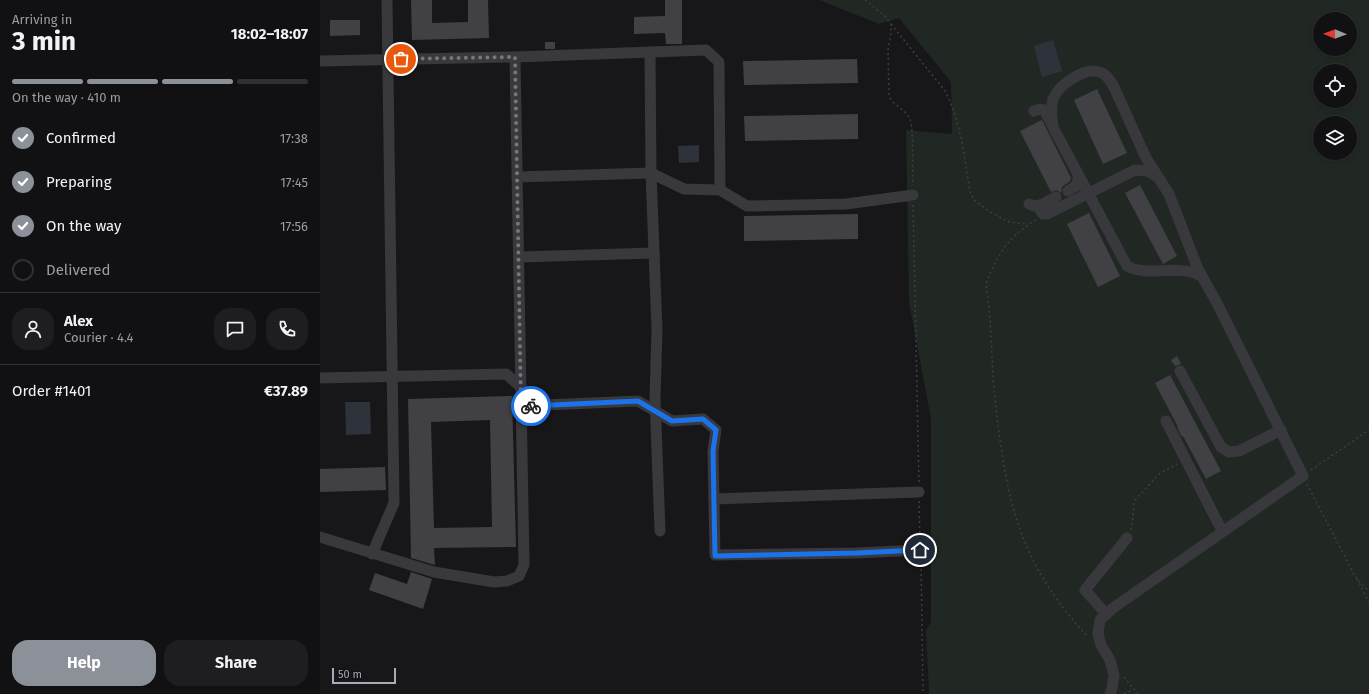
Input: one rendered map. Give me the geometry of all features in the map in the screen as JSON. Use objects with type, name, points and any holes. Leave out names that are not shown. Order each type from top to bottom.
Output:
[{"type":"lane","points":[[372,554],[394,503],[386,0]]},
{"type":"lane","points":[[320,61],[515,57],[706,50],[720,62],[720,190]]},
{"type":"lane","points":[[650,52],[651,173],[657,330],[655,411],[660,531]]},
{"type":"lane","points":[[320,537],[434,572],[494,582],[507,581],[519,576],[524,565],[515,57]]},
{"type":"lane","points":[[1054,127],[1052,106],[1057,92],[1062,85],[1088,71],[1104,73],[1114,87],[1140,146],[1169,194],[1201,276],[1218,305],[1303,476],[1113,608],[1100,620],[1098,634],[1101,645],[1110,660],[1114,675],[1110,694]]},
{"type":"lane","points":[[1034,111],[1040,109],[1044,110],[1127,266],[1143,270],[1186,270],[1201,276]]},
{"type":"lane","points":[[1039,215],[1135,170],[1148,171],[1160,179]]},
{"type":"lane","points":[[517,177],[651,173],[684,189],[720,190],[747,206],[846,204],[913,196]]},
{"type":"lane","points":[[1068,191],[1076,186],[1079,176]]},
{"type":"lane","points":[[1039,215],[1056,197]]},
{"type":"lane","points":[[1029,204],[1034,206],[1039,215]]},
{"type":"lane","points":[[519,257],[654,253]]},
{"type":"lane","points":[[506,374],[520,358]]},
{"type":"lane","points":[[1180,371],[1221,447],[1229,452],[1239,451],[1281,430]]},
{"type":"lane","points":[[320,378],[506,374],[521,387]]},
{"type":"lane","points":[[521,406],[638,401],[672,421],[703,419],[716,430],[713,451],[715,556],[920,550]]},
{"type":"lane","points":[[1166,421],[1219,525]]},
{"type":"lane","points":[[714,499],[919,492]]},
{"type":"lane","points":[[1106,614],[1085,590],[1127,538]]},
{"type":"path","points":[[866,0],[885,16],[946,92],[954,112],[962,141],[970,192],[974,200],[982,208],[1005,221],[1020,224],[1039,215]]},
{"type":"path","points":[[891,24],[888,50],[889,96],[892,103],[904,111],[910,119],[912,128],[923,694]]},
{"type":"path","points":[[1039,215],[1011,238],[999,254],[992,267],[986,284],[995,398],[1004,467],[1015,512],[1023,536],[1032,558],[1044,580],[1079,628]]},
{"type":"path","points":[[1303,476],[1369,430]]},
{"type":"path","points":[[1127,538],[1132,526],[1134,503],[1136,499],[1159,474],[1166,469],[1186,460]]},
{"type":"path","points":[[1313,494],[1369,602]]},
{"type":"path","points":[[1355,576],[1365,588],[1369,589]]},
{"type":"path","points":[[1124,694],[1134,690]]},
{"type":"shaded area","points":[[819,0],[1369,0],[1369,694],[929,694],[926,630],[931,622],[931,419],[909,302],[906,130],[952,134],[951,82],[899,18],[879,24]]},
{"type":"shaded area","points":[[1053,40],[1062,71],[1042,77],[1034,46]]},
{"type":"shaded area","points":[[699,145],[699,162],[679,163],[678,146]]},
{"type":"shaded area","points":[[345,402],[370,402],[371,434],[346,435]]},
{"type":"building","points":[[411,0],[432,0],[432,23],[468,22],[468,0],[488,0],[489,38],[412,40]]},
{"type":"building","points":[[665,0],[682,0],[682,44],[666,44],[665,33],[634,34],[634,17],[665,16]]},
{"type":"building","points":[[330,20],[360,20],[360,35],[330,36]]},
{"type":"building","points":[[545,42],[555,42],[555,49],[545,49]]},
{"type":"building","points":[[857,59],[858,83],[744,85],[743,61]]},
{"type":"building","points":[[1097,89],[1127,153],[1103,164],[1074,100]]},
{"type":"building","points":[[858,114],[858,139],[745,141],[744,116]]},
{"type":"building","points":[[1042,120],[1071,178],[1070,181],[1062,187],[1061,193],[1057,190],[1051,192],[1020,131]]},
{"type":"building","points":[[1140,185],[1177,256],[1163,264],[1125,193]]},
{"type":"building","points":[[1089,213],[1120,276],[1098,287],[1067,224]]},
{"type":"building","points":[[858,214],[858,239],[744,241],[744,216]]},
{"type":"building","points":[[1177,356],[1181,364],[1175,366],[1171,360]]},
{"type":"building","points":[[1170,375],[1221,471],[1206,479],[1183,436],[1182,437],[1155,383]]},
{"type":"building","points":[[512,396],[516,547],[434,548],[435,565],[411,558],[408,399]],"holes":[[[490,420],[492,527],[434,528],[431,422]]]},
{"type":"building","points":[[385,467],[386,490],[320,492],[320,469]]},
{"type":"building","points":[[411,572],[432,579],[423,609],[369,590],[375,573],[407,584]]},
{"type":"way so far","points":[[401,59],[515,57],[521,406],[531,406]]},
{"type":"route","points":[[531,406],[638,401],[672,421],[703,419],[716,430],[713,451],[715,556],[920,550]]}]
